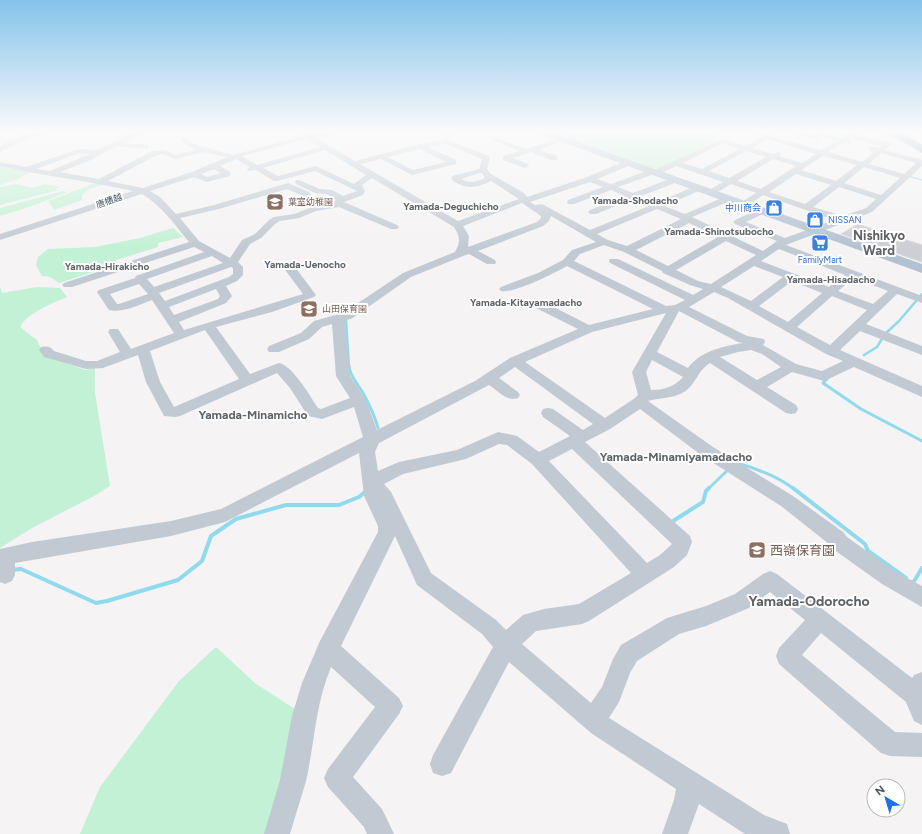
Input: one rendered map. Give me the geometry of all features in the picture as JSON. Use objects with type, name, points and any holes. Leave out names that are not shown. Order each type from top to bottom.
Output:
[{"type":"main road","points":[[648,170],[922,269]]},
{"type":"street","points":[[28,170],[101,181],[141,190],[157,199],[195,243],[238,267],[238,275],[233,279],[162,306]]},
{"type":"street","points":[[51,174],[60,170]]},
{"type":"street","points":[[101,181],[122,170]]},
{"type":"street","name":"唐櫃越","points":[[0,237],[205,170]]},
{"type":"street","points":[[195,174],[206,180],[227,174],[221,170]]},
{"type":"street","points":[[260,170],[276,179],[310,170]]},
{"type":"street","points":[[266,173],[277,170]]},
{"type":"street","points":[[320,170],[358,189]]},
{"type":"street","points":[[363,170],[457,225],[464,235],[464,252]]},
{"type":"street","points":[[407,170],[412,173],[424,170]]},
{"type":"street","points":[[457,225],[527,199],[590,179],[612,170]]},
{"type":"street","points":[[571,202],[659,170]]},
{"type":"street","points":[[696,170],[844,220]]},
{"type":"street","points":[[702,172],[706,170]]},
{"type":"street","points":[[710,193],[749,170]]},
{"type":"street","points":[[807,207],[856,170]]},
{"type":"street","points":[[884,170],[907,177]]},
{"type":"street","points":[[5,572],[5,556],[52,547],[148,534],[225,516],[372,441],[489,378],[515,360],[588,329],[673,308],[694,300],[782,244],[869,210],[914,170]]},
{"type":"street","points":[[491,178],[473,186],[467,186],[456,178],[478,171],[484,171],[491,178],[604,242],[628,250],[694,283],[713,288],[752,306],[768,317],[831,351],[922,392]]},
{"type":"street","points":[[743,205],[795,171],[883,198]]},
{"type":"street","points":[[213,252],[140,278],[140,280],[103,292],[113,307],[120,308],[154,293],[232,263],[246,242],[258,236],[272,222],[283,218],[296,216],[318,208],[332,206],[360,193],[361,191],[358,189],[358,184],[372,175]]},
{"type":"street","points":[[288,176],[318,191],[329,192],[340,201],[394,227]]},
{"type":"street","points":[[590,179],[687,219],[725,237],[759,259],[790,276],[874,309]]},
{"type":"street","points":[[593,212],[675,180]]},
{"type":"street","points":[[173,217],[216,207],[288,186],[306,194],[318,208]]},
{"type":"street","points":[[590,234],[698,188]]},
{"type":"street","points":[[550,192],[616,223]]},
{"type":"street","points":[[274,349],[305,336],[318,324],[347,316],[407,275],[545,221],[546,215],[526,203],[527,199]]},
{"type":"street","points":[[628,250],[687,219],[688,216],[727,199]]},
{"type":"street","points":[[762,211],[738,222],[782,244],[894,291],[922,300]]},
{"type":"street","points":[[667,270],[725,237]]},
{"type":"street","points":[[505,289],[523,283],[567,262],[576,252],[604,242]]},
{"type":"street","points":[[68,285],[195,243]]},
{"type":"street","points":[[464,252],[491,262]]},
{"type":"street","points":[[567,262],[744,339],[765,343]]},
{"type":"street","points":[[614,262],[694,300]]},
{"type":"street","points":[[46,350],[49,354],[86,366],[98,365],[142,350],[181,334],[268,309],[310,295],[288,265]]},
{"type":"street","points":[[789,327],[853,274]]},
{"type":"street","points":[[752,306],[790,276]]},
{"type":"street","points":[[140,280],[154,293],[170,321],[181,334]]},
{"type":"street","points":[[170,321],[222,301],[226,296],[219,284]]},
{"type":"street","points":[[831,351],[857,324],[894,291]]},
{"type":"street","points":[[540,305],[588,329]]},
{"type":"street","points":[[673,308],[650,354],[639,372],[643,398],[707,451],[787,501],[836,538],[840,543],[889,578],[920,592]]},
{"type":"street","points":[[277,834],[293,780],[304,716],[312,683],[387,533],[387,526],[373,496],[367,452],[372,441],[368,423],[359,400],[344,376],[338,324],[339,317]]},
{"type":"street","points":[[857,324],[918,349],[922,336]]},
{"type":"street","points":[[208,326],[248,381]]},
{"type":"street","points":[[114,332],[128,355]]},
{"type":"street","points":[[538,460],[606,425],[643,398],[677,389],[686,383],[697,366],[717,354],[750,346],[761,348],[791,367],[824,376],[852,361]]},
{"type":"street","points":[[142,350],[153,382],[169,412],[176,412],[279,367],[295,385],[313,412],[322,414],[359,400]]},
{"type":"street","points":[[650,354],[691,374]]},
{"type":"street","points":[[710,357],[791,409]]},
{"type":"street","points":[[515,360],[606,425]]},
{"type":"street","points":[[756,387],[791,367]]},
{"type":"street","points":[[489,378],[513,394]]},
{"type":"street","points":[[442,764],[506,645],[530,622],[544,618],[582,614],[667,561],[680,549],[683,542],[578,439],[548,413]]},
{"type":"street","points":[[372,482],[398,468],[460,455],[498,438],[511,440],[530,452],[646,575]]},
{"type":"street","points":[[372,482],[385,497],[424,580],[489,627],[506,645],[594,719],[599,725],[755,825],[777,834]]},
{"type":"street","points":[[594,719],[611,694],[621,667],[628,654],[674,625],[706,616],[742,601],[770,580],[920,697]]},
{"type":"street","points":[[819,618],[787,656],[890,744],[922,745]]},
{"type":"street","points":[[328,649],[391,706],[337,778],[373,818],[381,834]]},
{"type":"street","points":[[675,834],[687,800],[690,784]]},
{"type":"green space","points":[[0,170],[20,170],[30,172],[18,179],[0,185]]},
{"type":"green space","points":[[98,182],[104,184],[89,189],[82,195],[82,200],[54,210],[48,201]]},
{"type":"green space","points":[[16,184],[32,188],[45,184],[59,187],[55,189],[59,190],[0,205],[0,187]]},
{"type":"green space","points":[[63,191],[68,192],[32,206],[0,216],[0,208]]},
{"type":"green space","points":[[173,228],[183,237],[158,243],[158,247],[116,260],[115,265],[59,283],[50,277],[42,276],[36,265],[38,257],[48,249],[95,247],[140,238]]},
{"type":"green space","points":[[0,287],[2,293],[37,287],[60,288],[67,297],[34,313],[23,322],[20,327],[37,340],[44,356],[86,370],[95,368],[95,393],[110,486],[94,496],[32,528],[0,548]]},
{"type":"green space","points":[[216,647],[256,684],[295,709],[292,755],[266,834],[80,834],[100,787],[179,681]]},
{"type":"building","points":[[858,224],[922,245],[922,262],[841,234]]},
{"type":"waterway","points":[[908,176],[922,180]]},
{"type":"waterway","points":[[864,355],[877,347],[885,334],[899,321],[922,294]]},
{"type":"waterway","points":[[346,320],[349,367]]},
{"type":"waterway","points":[[349,366],[353,377],[370,406],[378,428]]},
{"type":"waterway","points":[[828,378],[823,383],[861,409],[922,441]]},
{"type":"waterway","points":[[737,463],[767,473],[794,489]]},
{"type":"waterway","points":[[708,489],[729,469]]},
{"type":"waterway","points":[[793,488],[865,544],[868,551],[906,578]]},
{"type":"waterway","points":[[670,523],[703,502],[708,489]]},
{"type":"waterway","points":[[11,570],[21,569],[96,603],[107,601],[178,580],[202,561],[211,536],[236,519],[286,505],[339,505],[359,497],[366,491]]},
{"type":"waterway","points":[[912,582],[913,583],[922,568]]},
{"type":"place","name":"葉室幼稚園","points":[[275,202]]},
{"type":"place","name":"中川商会","points":[[774,208]]},
{"type":"place","name":"NISSAN","points":[[815,220]]},
{"type":"place","name":"FamilyMart","points":[[820,243]]},
{"type":"place","name":"山田保育園","points":[[309,309]]},
{"type":"place","name":"西嶺保育園","points":[[757,550]]},
{"type":"district","name":"Yamada-Shodacho","points":[[635,200]]},
{"type":"district","name":"Yamada-Deguchicho","points":[[451,206]]},
{"type":"district","name":"Yamada-Shinotsubocho","points":[[719,231]]},
{"type":"district","name":"Nishikyo Ward","points":[[879,242]]},
{"type":"district","name":"Yamada-Uenocho","points":[[305,264]]},
{"type":"district","name":"Yamada-Hirakicho","points":[[107,266]]},
{"type":"district","name":"Yamada-Hisadacho","points":[[831,279]]},
{"type":"district","name":"Yamada-Kitayamadacho","points":[[526,302]]},
{"type":"district","name":"Yamada-Minamicho","points":[[253,415]]},
{"type":"district","name":"Yamada-Minamiyamadacho","points":[[676,457]]},
{"type":"district","name":"Yamada-Odorocho","points":[[809,601]]}]
